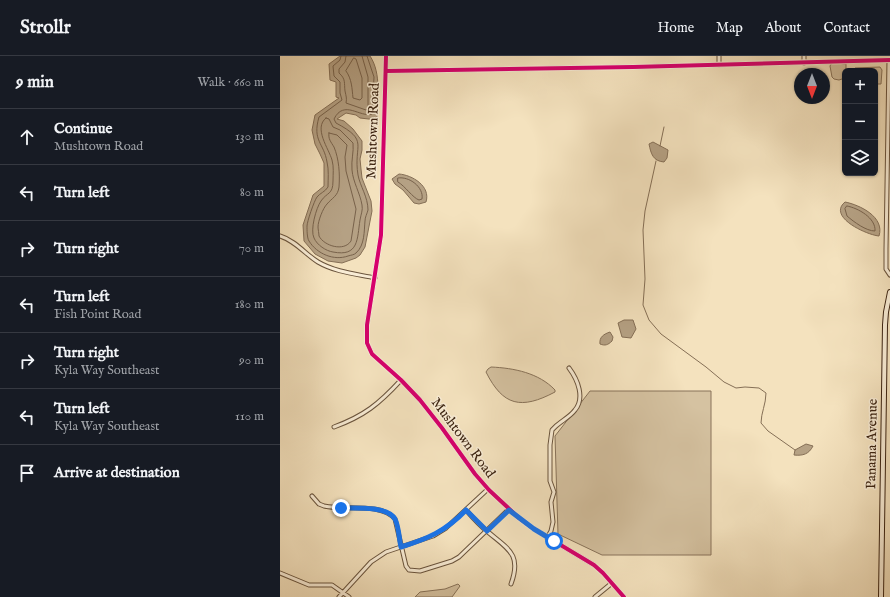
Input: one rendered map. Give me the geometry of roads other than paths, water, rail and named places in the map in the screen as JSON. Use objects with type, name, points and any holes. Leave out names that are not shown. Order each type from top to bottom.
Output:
[{"type":"main road","name":"Panama Avenue","points":[[881,597],[885,325],[890,292]]},
{"type":"street","name":"Mushtown Road","points":[[386,56],[381,235],[366,332],[368,346],[375,358],[401,380],[420,400],[475,474],[509,510],[547,538],[584,558],[603,573],[624,597]]},
{"type":"street","points":[[719,56],[720,65]]},
{"type":"street","points":[[804,56],[804,63]]},
{"type":"street","points":[[386,71],[720,65],[890,60],[886,256],[886,269],[890,275]]},
{"type":"street","points":[[280,236],[293,242],[323,265],[375,278]]},
{"type":"street","points":[[547,538],[552,528],[551,502],[554,492],[550,481],[550,438],[552,430],[576,410],[579,401],[580,392],[578,384],[569,368]]},
{"type":"street","points":[[334,427],[363,414],[378,404],[401,380]]},
{"type":"street","points":[[339,597],[371,562],[386,552],[433,536],[446,528],[488,489]]},
{"type":"street","points":[[312,496],[319,504],[330,507],[380,510],[387,512],[395,519],[406,566],[409,570],[420,571],[444,564],[459,557],[509,510]]},
{"type":"street","points":[[466,510],[487,531],[506,546],[512,554],[515,568],[511,584]]},
{"type":"street","points":[[280,573],[309,585],[332,585],[349,597]]},
{"type":"street","points":[[595,597],[612,583]]},
{"type":"water","points":[[340,56],[370,56],[374,63],[378,87],[377,120],[360,118],[356,115],[346,113],[337,119],[344,121],[353,129],[362,141],[360,159],[362,178],[371,201],[372,211],[365,247],[356,258],[342,263],[328,261],[315,254],[304,241],[303,225],[313,195],[324,186],[324,163],[315,144],[312,130],[315,115],[339,98],[336,97],[336,82],[330,80],[329,64]]},
{"type":"water","points":[[653,142],[668,150],[667,158],[664,162],[655,159],[653,156],[649,144]]},
{"type":"water","points":[[399,174],[415,179],[423,186],[427,196],[426,202],[419,204],[414,203],[403,190],[395,184],[392,179]]},
{"type":"water","points":[[845,202],[864,209],[875,218],[880,229],[879,236],[858,229],[845,219],[841,214],[841,208]]},
{"type":"water","points":[[624,320],[633,320],[636,329],[631,338],[622,337],[618,323]]},
{"type":"water","points":[[610,332],[613,337],[612,341],[606,345],[600,344],[600,339],[602,336]]},
{"type":"water","points":[[806,444],[813,446],[808,453],[803,455],[794,455],[795,450]]},
{"type":"waterway","points":[[660,146],[664,127]]},
{"type":"waterway","points":[[656,161],[645,211],[643,230],[645,279],[643,305],[649,320],[661,334],[724,382],[736,388],[759,388],[766,393],[761,423],[768,431],[795,450]]}]
